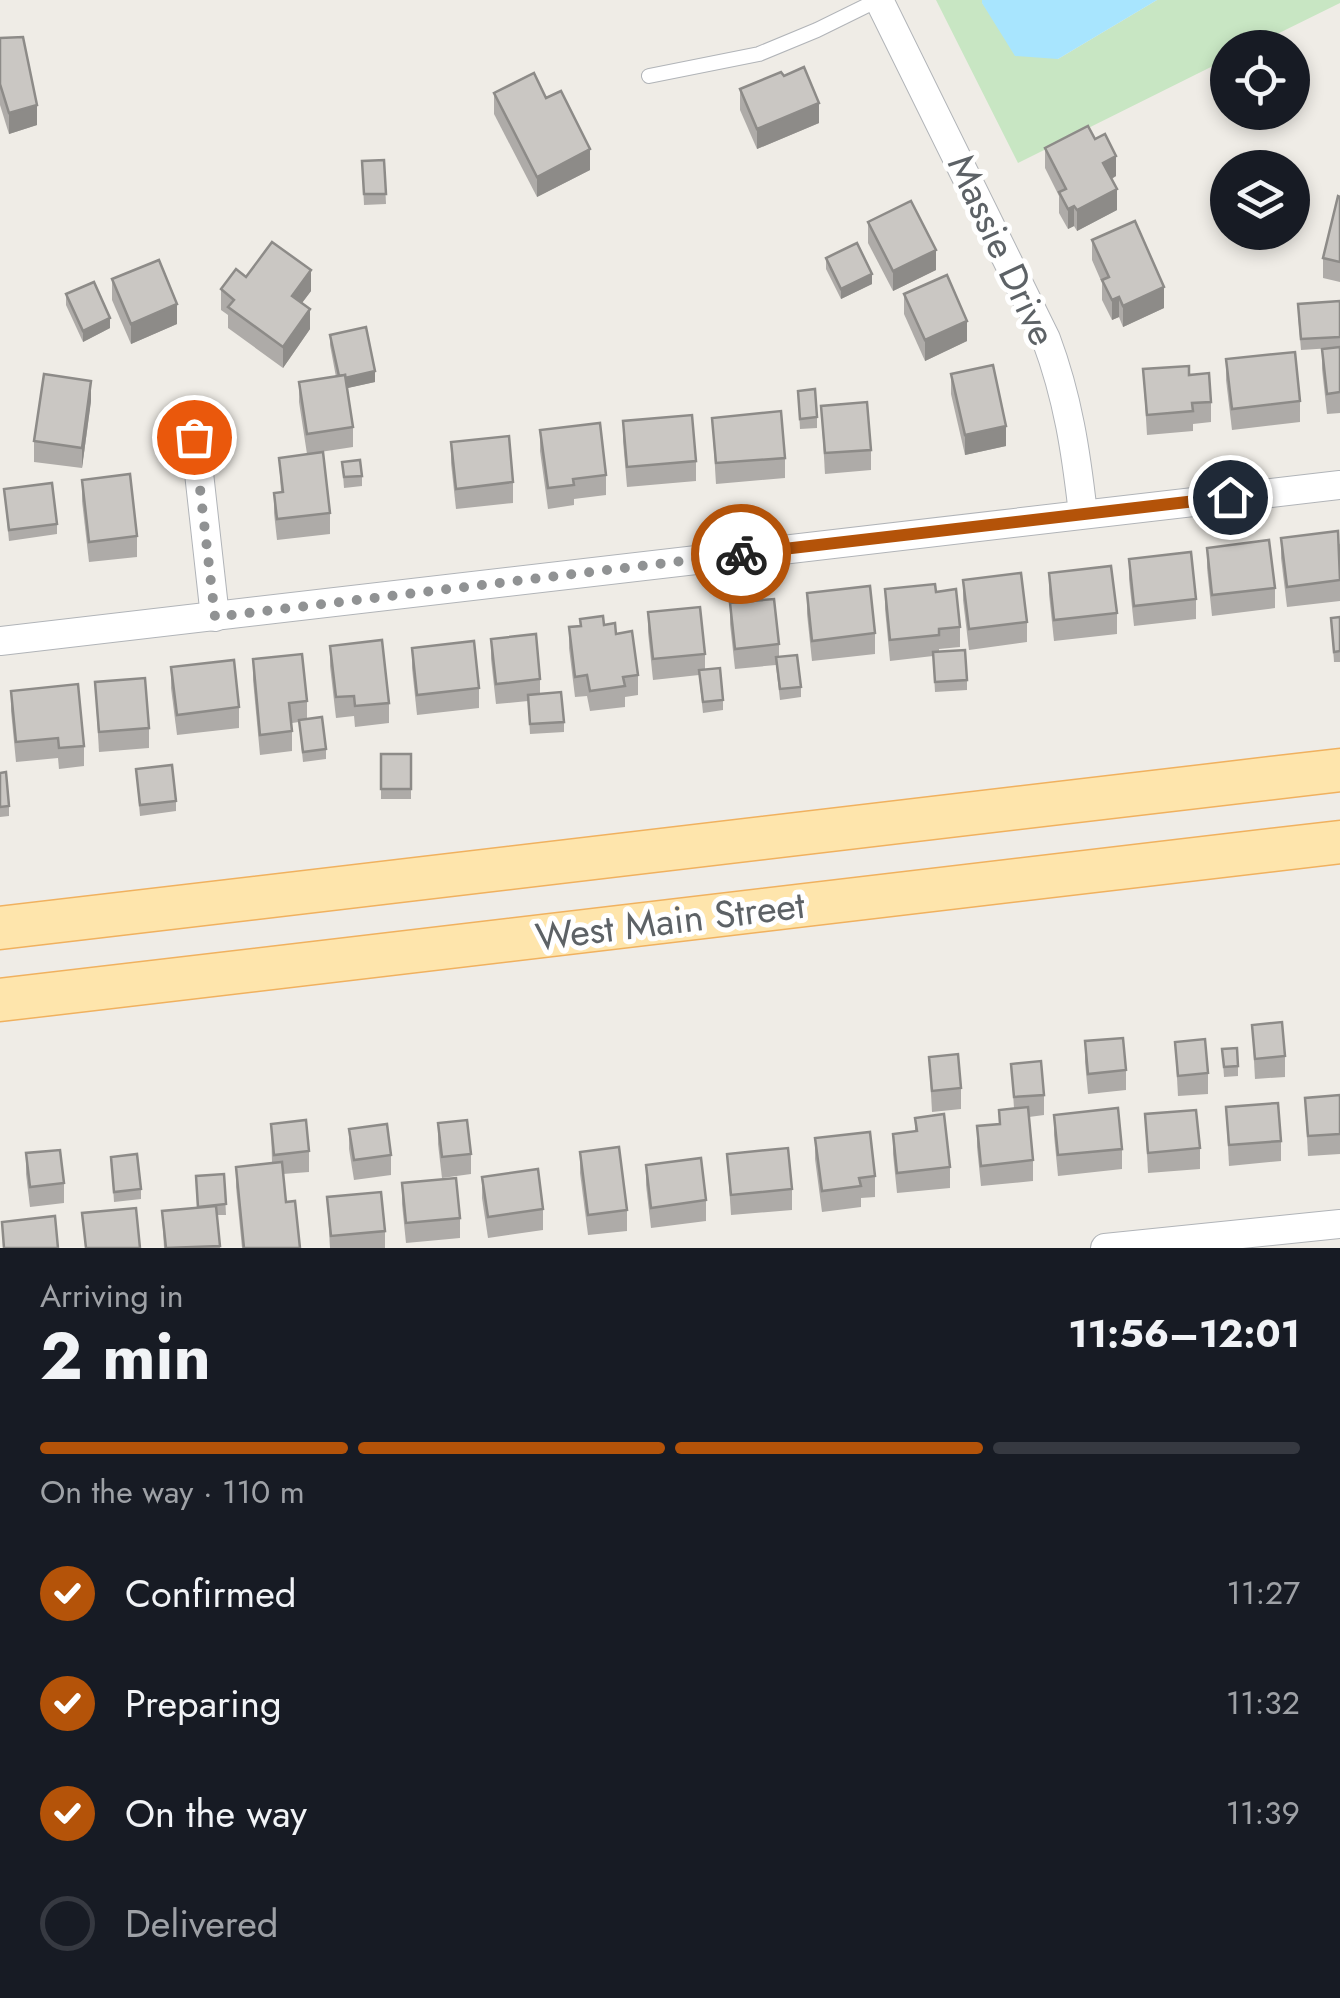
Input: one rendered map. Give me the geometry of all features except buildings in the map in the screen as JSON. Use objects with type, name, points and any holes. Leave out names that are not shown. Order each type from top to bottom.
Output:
[{"type":"main road","name":"West Main Street","points":[[0,928],[1340,770]]},
{"type":"main road","name":"West Main Street","points":[[0,1000],[1340,842]]},
{"type":"street","name":"Massie Drive","points":[[878,0],[1046,339],[1076,446],[1082,514]]},
{"type":"street","points":[[194,437],[215,617]]},
{"type":"street","points":[[0,641],[1340,485]]},
{"type":"street","points":[[1106,1248],[1340,1224]]},
{"type":"lane","points":[[650,76],[759,54],[878,0]]},
{"type":"green space","points":[[936,0],[982,0],[1058,59],[1157,0],[1340,0],[1285,30],[1210,30],[1210,67],[1018,163]]},
{"type":"water","points":[[982,0],[1157,0],[1058,59],[1015,56]]},
{"type":"way so far","points":[[194,437],[215,617],[741,554]]},
{"type":"route","points":[[741,554],[1230,497]]}]
